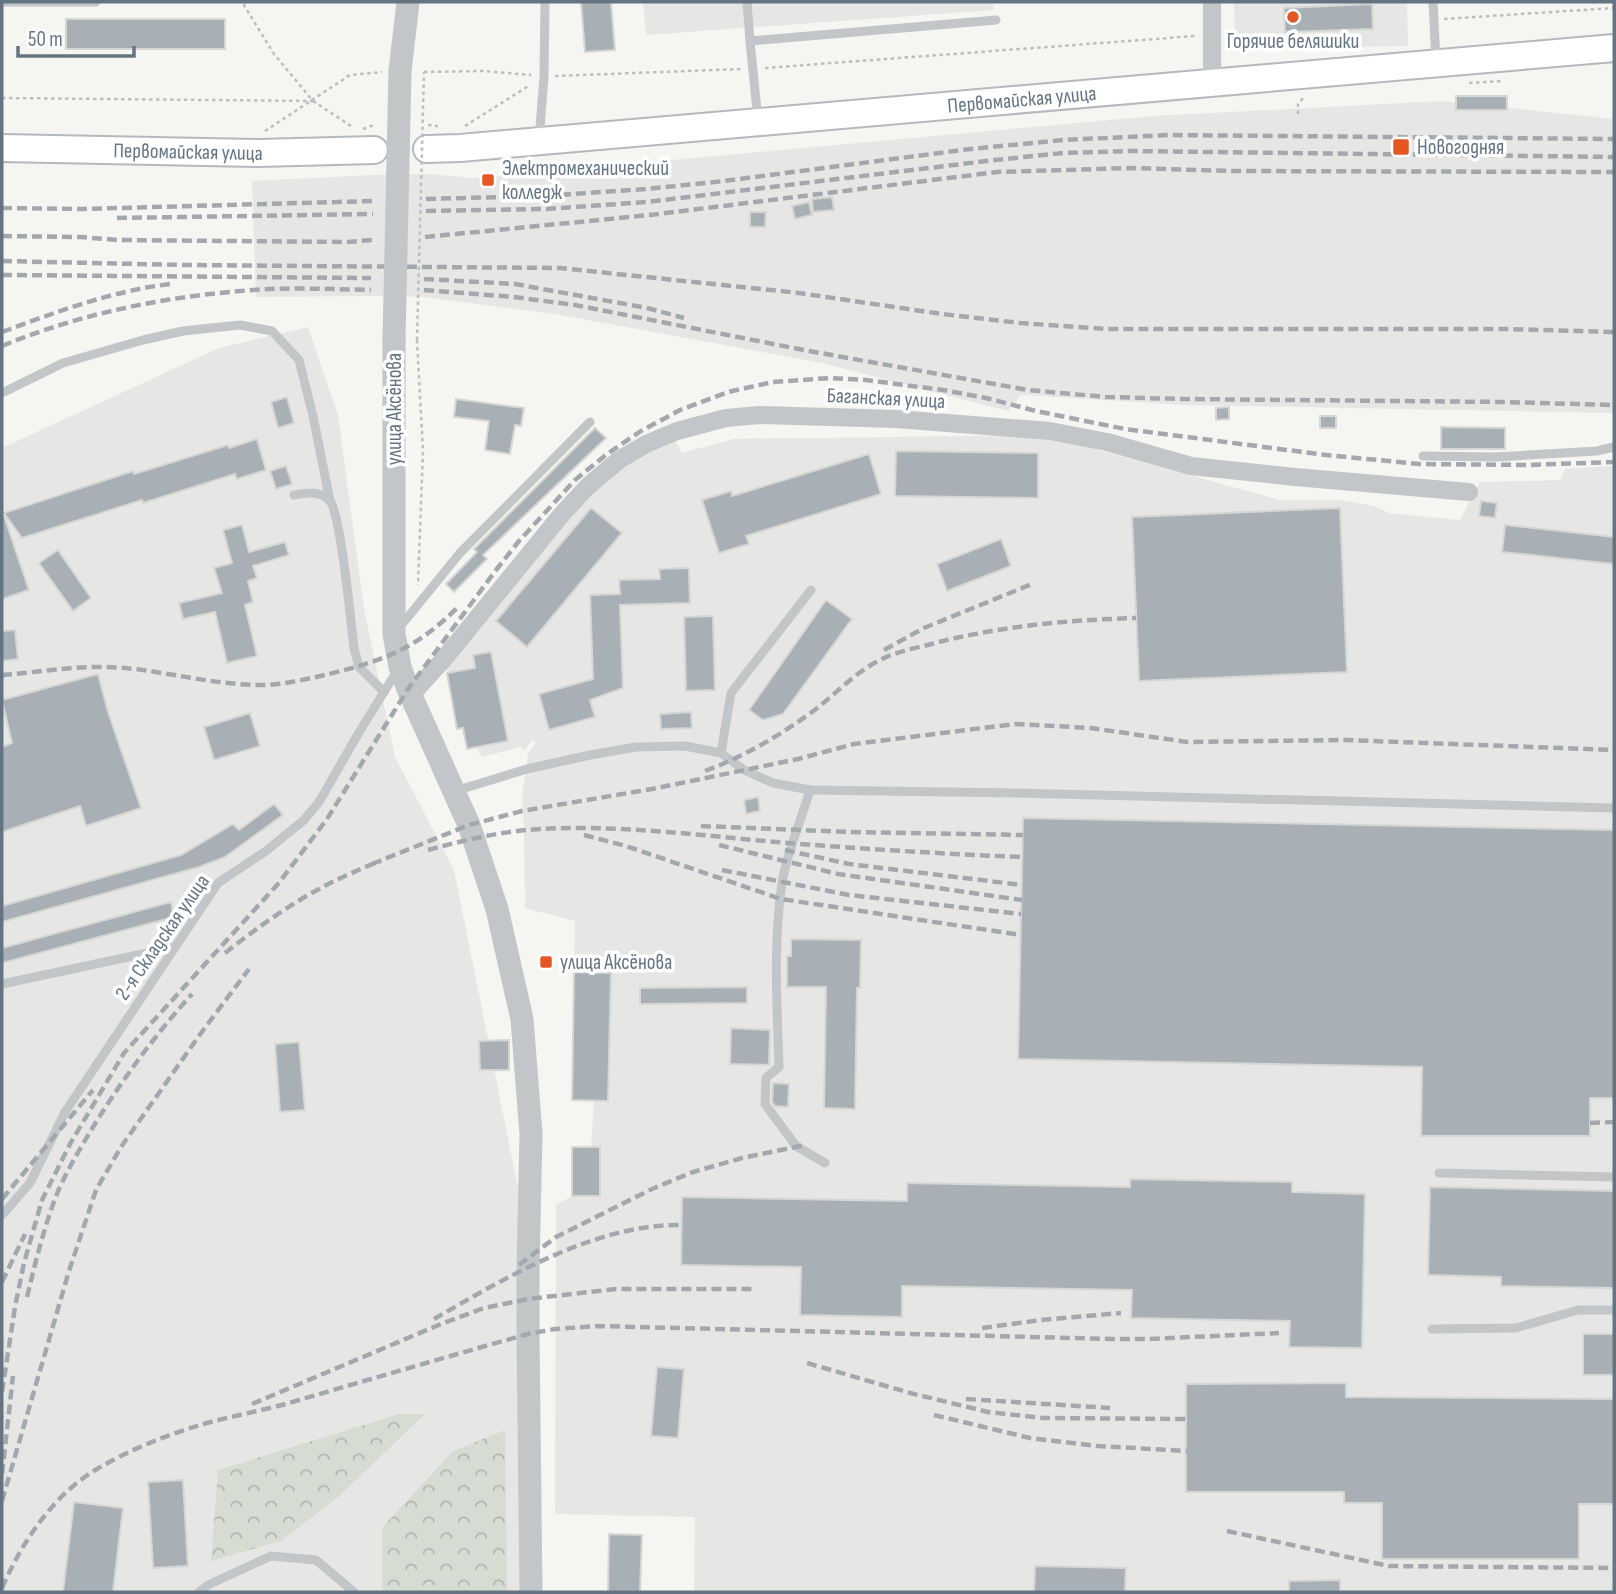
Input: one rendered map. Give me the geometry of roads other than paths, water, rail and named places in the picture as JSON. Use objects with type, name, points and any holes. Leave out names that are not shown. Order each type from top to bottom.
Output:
[{"type":"main road","name":"Первомайская улица","points":[[431,133],[460,148],[1614,48]]},
{"type":"main road","name":"Первомайская улица","points":[[2,148],[259,153],[368,135]]},
{"type":"street","name":"улица Аксёнова","points":[[408,2],[395,72],[406,340],[394,634],[400,667],[469,825],[497,909],[522,1019],[531,1134],[528,1268],[531,1592]]},
{"type":"street","points":[[1212,2],[1212,83]]},
{"type":"street","name":"Баганская улица","points":[[411,695],[587,487],[619,460],[646,444],[677,431],[726,418],[759,415],[896,419],[1050,431],[1107,442],[1191,466],[1295,478],[1469,492]]},
{"type":"lane","points":[[2,2],[96,2]]},
{"type":"lane","points":[[539,141],[544,76],[545,2]]},
{"type":"lane","points":[[747,2],[758,123]]},
{"type":"lane","points":[[1433,2],[1436,64]]},
{"type":"lane","points":[[750,41],[996,20]]},
{"type":"lane","points":[[2,393],[63,363],[143,340],[183,331],[240,325],[272,331],[299,360],[330,501],[338,522],[354,648],[359,667],[384,692]]},
{"type":"lane","points":[[394,634],[460,553],[590,422]]},
{"type":"lane","points":[[1423,456],[1496,457],[1597,451],[1614,447]]},
{"type":"lane","points":[[294,495],[315,492],[330,501]]},
{"type":"lane","points":[[721,753],[731,693],[811,590]]},
{"type":"lane","name":"2-я Складская улица","points":[[2,1215],[30,1183],[65,1112],[218,883],[266,851],[304,820],[319,802],[400,667]]},
{"type":"lane","points":[[454,791],[527,769],[590,755],[636,747],[685,746],[721,753],[744,771],[773,783],[810,790],[1614,808]]},
{"type":"lane","points":[[810,790],[783,882],[776,973],[779,1067],[766,1077],[765,1104],[796,1146],[825,1163]]},
{"type":"lane","points":[[2,984],[175,947]]},
{"type":"lane","points":[[1439,1173],[1614,1177]]},
{"type":"lane","points":[[1432,1329],[1516,1328],[1578,1310],[1614,1310]]},
{"type":"lane","points":[[199,1592],[208,1585],[271,1556],[316,1560],[354,1592]]},
{"type":"railway","points":[[426,199],[544,196],[646,189],[1064,140],[1168,135],[1614,139]]},
{"type":"railway","points":[[426,211],[545,209],[647,202],[1063,153],[1131,151],[1614,157]]},
{"type":"railway","points":[[425,237],[650,215],[997,172],[1131,168],[1231,171],[1614,172]]},
{"type":"railway","points":[[2,208],[82,209],[373,201]]},
{"type":"railway","points":[[117,218],[373,214]]},
{"type":"railway","points":[[2,236],[118,240],[372,240]]},
{"type":"railway","points":[[2,261],[560,268],[799,293],[1020,323],[1107,329],[1506,329],[1614,332]]},
{"type":"railway","points":[[2,275],[371,278]]},
{"type":"railway","points":[[424,279],[515,284],[647,308],[684,318]]},
{"type":"railway","points":[[2,332],[106,297],[170,284]]},
{"type":"railway","points":[[2,346],[66,323],[167,300],[269,289],[371,290]]},
{"type":"railway","points":[[424,290],[575,305],[1028,390],[1106,397],[1183,399],[1614,405]]},
{"type":"railway","points":[[2,1392],[24,1263],[42,1200],[70,1144],[124,1053],[278,884],[327,819],[408,689],[519,541],[575,480],[641,431],[680,410],[728,392],[773,382],[830,378],[943,390],[1125,429],[1326,455],[1419,464],[1528,465],[1614,462]]},
{"type":"railway","points":[[884,650],[924,628],[1032,584]]},
{"type":"railway","points":[[2,675],[109,667],[227,683],[286,683],[349,669],[399,651],[428,633],[458,607]]},
{"type":"railway","points":[[705,771],[774,738],[812,712],[862,671],[893,654],[1010,628],[1136,618]]},
{"type":"railway","points":[[372,864],[469,825],[522,811],[652,789],[798,759],[854,744],[1015,724],[1091,728],[1187,742],[1346,740],[1614,750]]},
{"type":"railway","points":[[701,826],[1023,835]]},
{"type":"railway","points":[[428,850],[515,831],[592,828],[1022,857]]},
{"type":"railway","points":[[584,835],[626,846],[781,899],[1021,935]]},
{"type":"railway","points":[[719,845],[838,874],[1022,900]]},
{"type":"railway","points":[[785,850],[849,864],[1022,885]]},
{"type":"railway","points":[[225,953],[313,892],[381,861]]},
{"type":"railway","points":[[722,870],[849,895],[1021,914]]},
{"type":"railway","points":[[2,1501],[69,1271],[96,1190],[121,1147],[249,969]]},
{"type":"railway","points":[[27,1297],[49,1215],[71,1165],[127,1075],[192,994]]},
{"type":"railway","points":[[2,1199],[93,1090]]},
{"type":"railway","points":[[1590,1123],[1614,1122]]},
{"type":"railway","points":[[519,1265],[556,1237],[652,1189],[693,1172],[742,1158],[805,1145]]},
{"type":"railway","points":[[434,1319],[491,1286],[584,1243],[616,1233],[681,1225]]},
{"type":"railway","points":[[2,1282],[25,1234]]},
{"type":"railway","points":[[252,1404],[484,1308],[528,1299],[616,1289],[754,1289]]},
{"type":"railway","points":[[982,1328],[1121,1313]]},
{"type":"railway","points":[[2,1588],[29,1537],[53,1506],[81,1480],[121,1456],[200,1425],[282,1405],[528,1334],[599,1326],[1111,1339],[1279,1333]]},
{"type":"railway","points":[[807,1363],[988,1412],[1043,1418],[1186,1419]]},
{"type":"railway","points":[[2,1474],[13,1376]]},
{"type":"railway","points":[[966,1399],[1110,1408]]},
{"type":"railway","points":[[934,1415],[1030,1438],[1098,1446],[1187,1451]]},
{"type":"railway","points":[[1227,1531],[1389,1566],[1614,1568]]},
{"type":"place","name":"Горячие беляшики","points":[[1293,17]]},
{"type":"place","name":"Новогодняя","points":[[1401,147]]},
{"type":"place","name":"Электромеханический колледж","points":[[488,180]]},
{"type":"place","name":"улица Аксёнова","points":[[546,962]]}]
